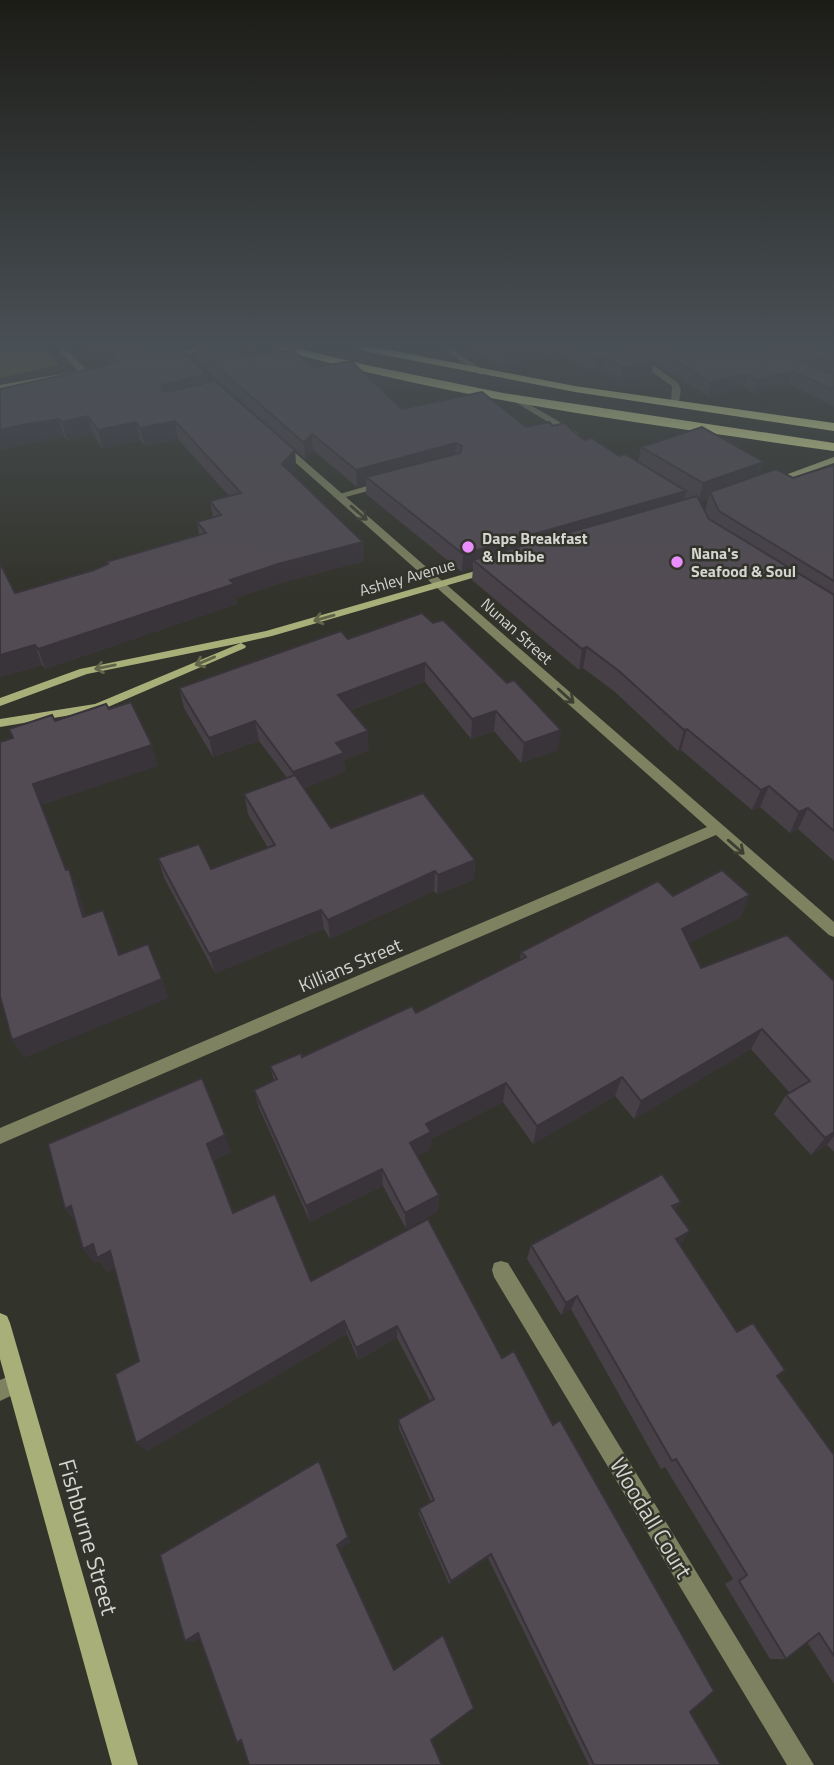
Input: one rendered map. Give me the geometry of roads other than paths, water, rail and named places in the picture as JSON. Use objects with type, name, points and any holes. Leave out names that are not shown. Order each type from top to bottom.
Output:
[{"type":"highway","points":[[719,430],[834,447]]},
{"type":"street","points":[[569,430],[584,439]]},
{"type":"street","name":"Nunan Street","points":[[270,436],[834,931]]},
{"type":"street","points":[[758,487],[834,460]]},
{"type":"street","points":[[819,465],[834,473]]},
{"type":"street","points":[[338,496],[391,482]]},
{"type":"street","name":"Ashley Avenue","points":[[0,702],[83,671],[268,634],[506,565]]},
{"type":"street","name":"Ashley Avenue","points":[[0,723],[97,707],[268,634]]},
{"type":"street","name":"Killians Street","points":[[0,1136],[716,829]]},
{"type":"street","name":"Woodall Court","points":[[501,1270],[801,1765]]},
{"type":"street","name":"Fishburne Street","points":[[0,1323],[8,1387],[125,1765]]},
{"type":"place","name":"Daps Breakfast & Imbibe","points":[[468,547]]},
{"type":"place","name":"Nana's Seafood & Soul","points":[[677,562]]}]
